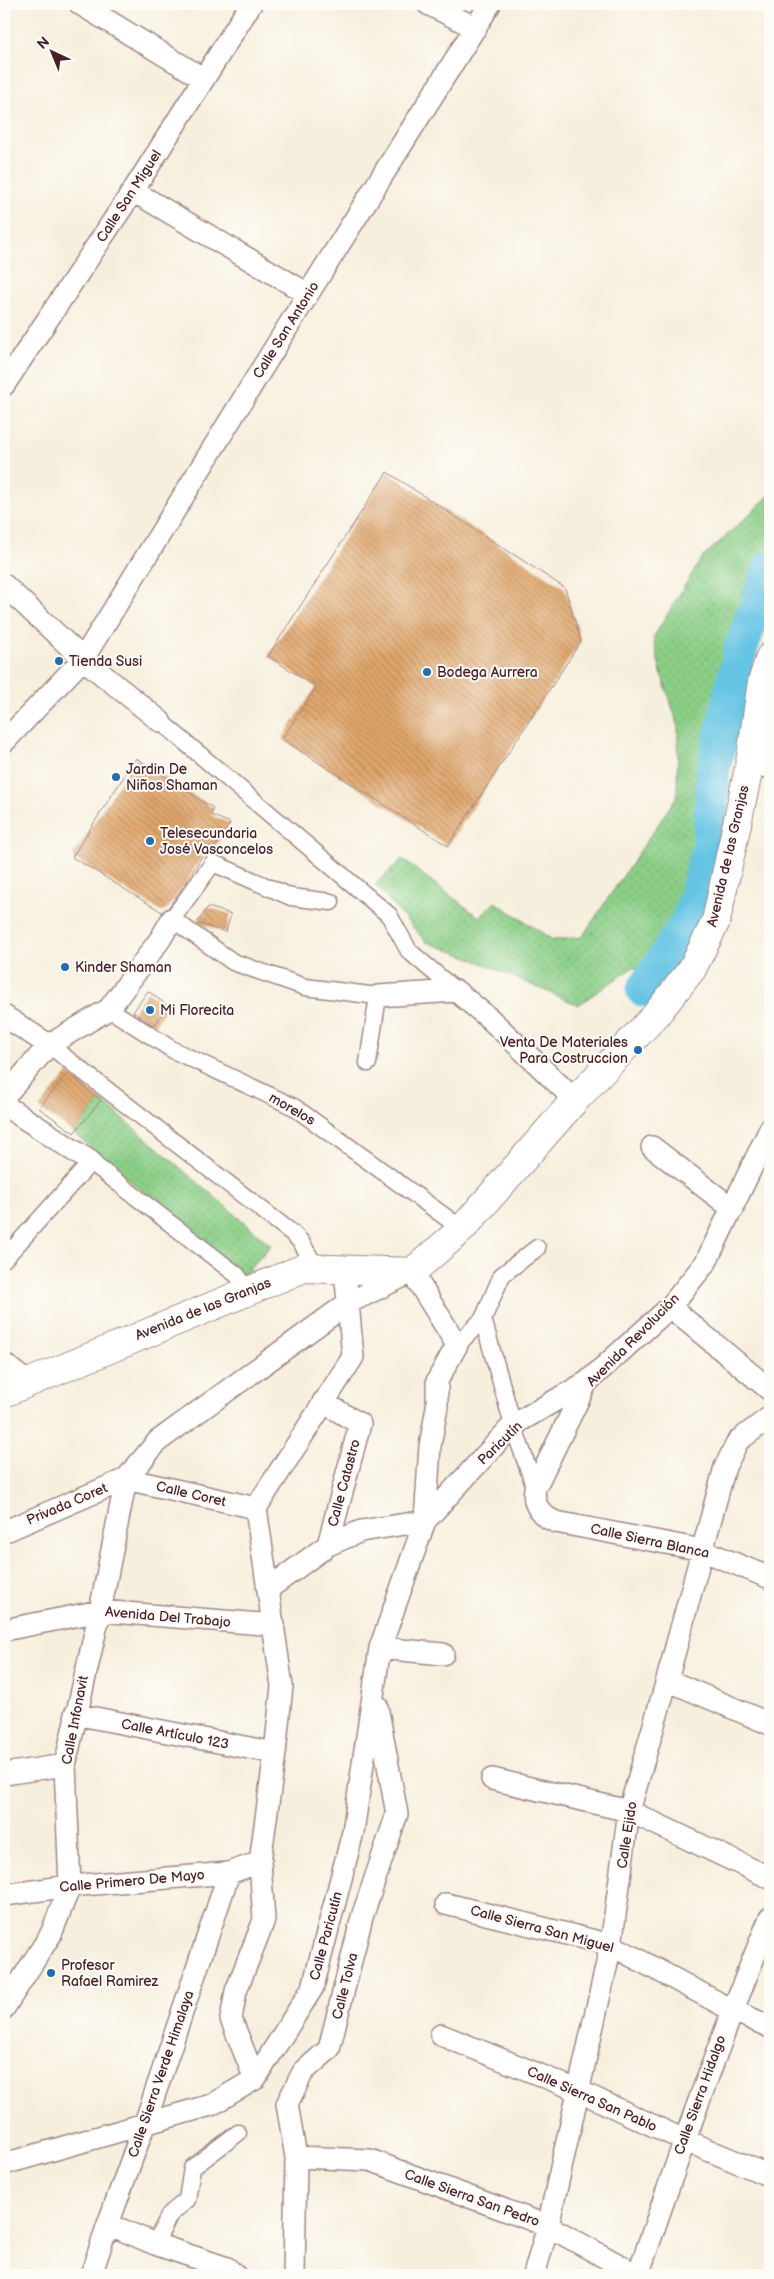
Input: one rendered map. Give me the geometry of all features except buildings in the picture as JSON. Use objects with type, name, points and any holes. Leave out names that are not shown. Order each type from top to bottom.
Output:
[{"type":"street","points":[[80,4],[204,79]]},
{"type":"street","name":"Calle San Miguel","points":[[4,385],[133,191],[251,4]]},
{"type":"street","points":[[428,4],[476,28]]},
{"type":"street","name":"Calle San Antonio","points":[[4,742],[83,658],[490,4]]},
{"type":"street","points":[[133,191],[308,294]]},
{"type":"street","points":[[4,585],[83,658],[389,915],[409,951],[490,1019],[576,1100]]},
{"type":"street","name":"Avenida de las Granjas","points":[[126,1479],[158,1441],[348,1303],[412,1272],[462,1229],[576,1100],[655,1016],[692,969],[716,921],[760,765],[762,682],[770,657]]},
{"type":"street","points":[[4,1097],[49,1045],[109,1009],[213,862],[291,897],[331,902]]},
{"type":"street","points":[[172,919],[232,962],[305,987],[378,996],[456,991]]},
{"type":"street","points":[[368,1063],[378,996]]},
{"type":"street","name":"morelos","points":[[109,1009],[173,1050],[294,1107],[462,1229]]},
{"type":"street","points":[[4,1016],[49,1045],[292,1233],[301,1242],[317,1268]]},
{"type":"street","points":[[4,1105],[91,1162],[237,1275],[248,1291]]},
{"type":"street","name":"Avenida Revolución","points":[[535,1488],[587,1382],[670,1307],[706,1262],[770,1129]]},
{"type":"street","points":[[652,1147],[732,1209]]},
{"type":"street","points":[[4,1259],[91,1162]]},
{"type":"street","points":[[268,1589],[328,1545],[361,1531],[425,1521],[430,1446],[438,1407],[438,1381],[457,1345],[483,1318],[502,1275],[537,1248]]},
{"type":"street","name":"Avenida de las Granjas","points":[[4,1393],[30,1380],[304,1268],[412,1272]]},
{"type":"street","points":[[255,2079],[231,2019],[236,1991],[264,1920],[260,1862],[282,1686],[256,1508],[353,1357],[345,1270]]},
{"type":"street","points":[[412,1272],[457,1345]]},
{"type":"street","points":[[670,1307],[770,1390]]},
{"type":"street","points":[[483,1318],[514,1425],[535,1488]]},
{"type":"street","points":[[4,1361],[30,1380]]},
{"type":"street","name":"Paricutín","points":[[425,1521],[514,1425],[587,1382]]},
{"type":"street","name":"Calle Catastro","points":[[323,1402],[360,1424],[328,1545]]},
{"type":"street","name":"Calle Ejido","points":[[534,2275],[548,2226],[577,2090],[611,1946],[629,1810],[667,1680],[725,1467],[738,1441],[770,1418]]},
{"type":"street","name":"Calle Coret","points":[[126,1479],[256,1508]]},
{"type":"street","name":"Privada Coret","points":[[8,1530],[126,1479]]},
{"type":"street","name":"Calle Infonavit","points":[[4,2008],[50,1934],[70,1886],[65,1765],[75,1714],[100,1611],[126,1479]]},
{"type":"street","name":"Calle Sierra Blanca","points":[[535,1488],[534,1498],[536,1505],[541,1513],[556,1522],[702,1550],[770,1578]]},
{"type":"street","name":"Calle Paricutín","points":[[4,2164],[211,2104],[255,2079],[313,1987],[353,1832],[380,1648],[425,1521]]},
{"type":"street","name":"Avenida Del Trabajo","points":[[4,1630],[100,1611],[274,1625]]},
{"type":"street","points":[[380,1648],[443,1654]]},
{"type":"street","points":[[667,1680],[770,1724]]},
{"type":"street","name":"Calle Tolva","points":[[294,2275],[296,2157],[287,2104],[303,2072],[329,2049],[362,1917],[397,1814],[373,1688]]},
{"type":"street","name":"Calle Artículo 123","points":[[75,1714],[275,1753]]},
{"type":"street","points":[[4,1774],[65,1765]]},
{"type":"street","points":[[492,1779],[629,1810],[770,1878]]},
{"type":"street","name":"Calle Primero De Mayo","points":[[4,1895],[70,1886],[229,1873],[260,1862]]},
{"type":"street","name":"Calle Sierra Verde Himalaya","points":[[91,2275],[145,2123],[229,1873]]},
{"type":"street","name":"Calle Sierra San Miguel","points":[[446,1904],[611,1946],[732,2010],[770,2027]]},
{"type":"street","name":"Calle Sierra Hidalgo","points":[[637,2275],[732,2010],[770,1918]]},
{"type":"street","name":"Calle Sierra San Pablo","points":[[441,2035],[577,2090],[684,2140],[770,2176]]},
{"type":"street","points":[[155,2244],[170,2214],[187,2200],[192,2168],[238,2133]]},
{"type":"street","name":"Calle Sierra San Pedro","points":[[296,2157],[370,2160],[548,2226],[637,2275]]},
{"type":"street","points":[[108,2224],[155,2244],[227,2268],[235,2275]]},
{"type":"green space","points":[[770,495],[770,550],[733,650],[709,766],[703,847],[683,918],[645,974],[634,967],[578,1005],[468,957],[426,942],[375,885],[402,859],[479,917],[495,902],[553,940],[582,937],[677,796],[678,725],[661,673],[653,638],[701,559]]},
{"type":"green space","points":[[101,1100],[271,1245],[243,1277],[74,1133]]},
{"type":"waterway","points":[[643,990],[688,921],[709,847],[713,771],[740,651],[770,567]]},
{"type":"place","name":"Tienda Susi","points":[[59,661]]},
{"type":"place","name":"Bodega Aurrera","points":[[427,672]]},
{"type":"place","name":"Jardin De Niños Shaman","points":[[116,777]]},
{"type":"place","name":"Telesecundaria José Vasconcelos","points":[[150,841]]},
{"type":"place","name":"Kinder Shaman","points":[[65,967]]},
{"type":"place","name":"Mi Florecita","points":[[150,1010]]},
{"type":"place","name":"Venta De Materiales Para Costruccion","points":[[638,1050]]},
{"type":"place","name":"Profesor Rafael Ramirez","points":[[51,1973]]}]
